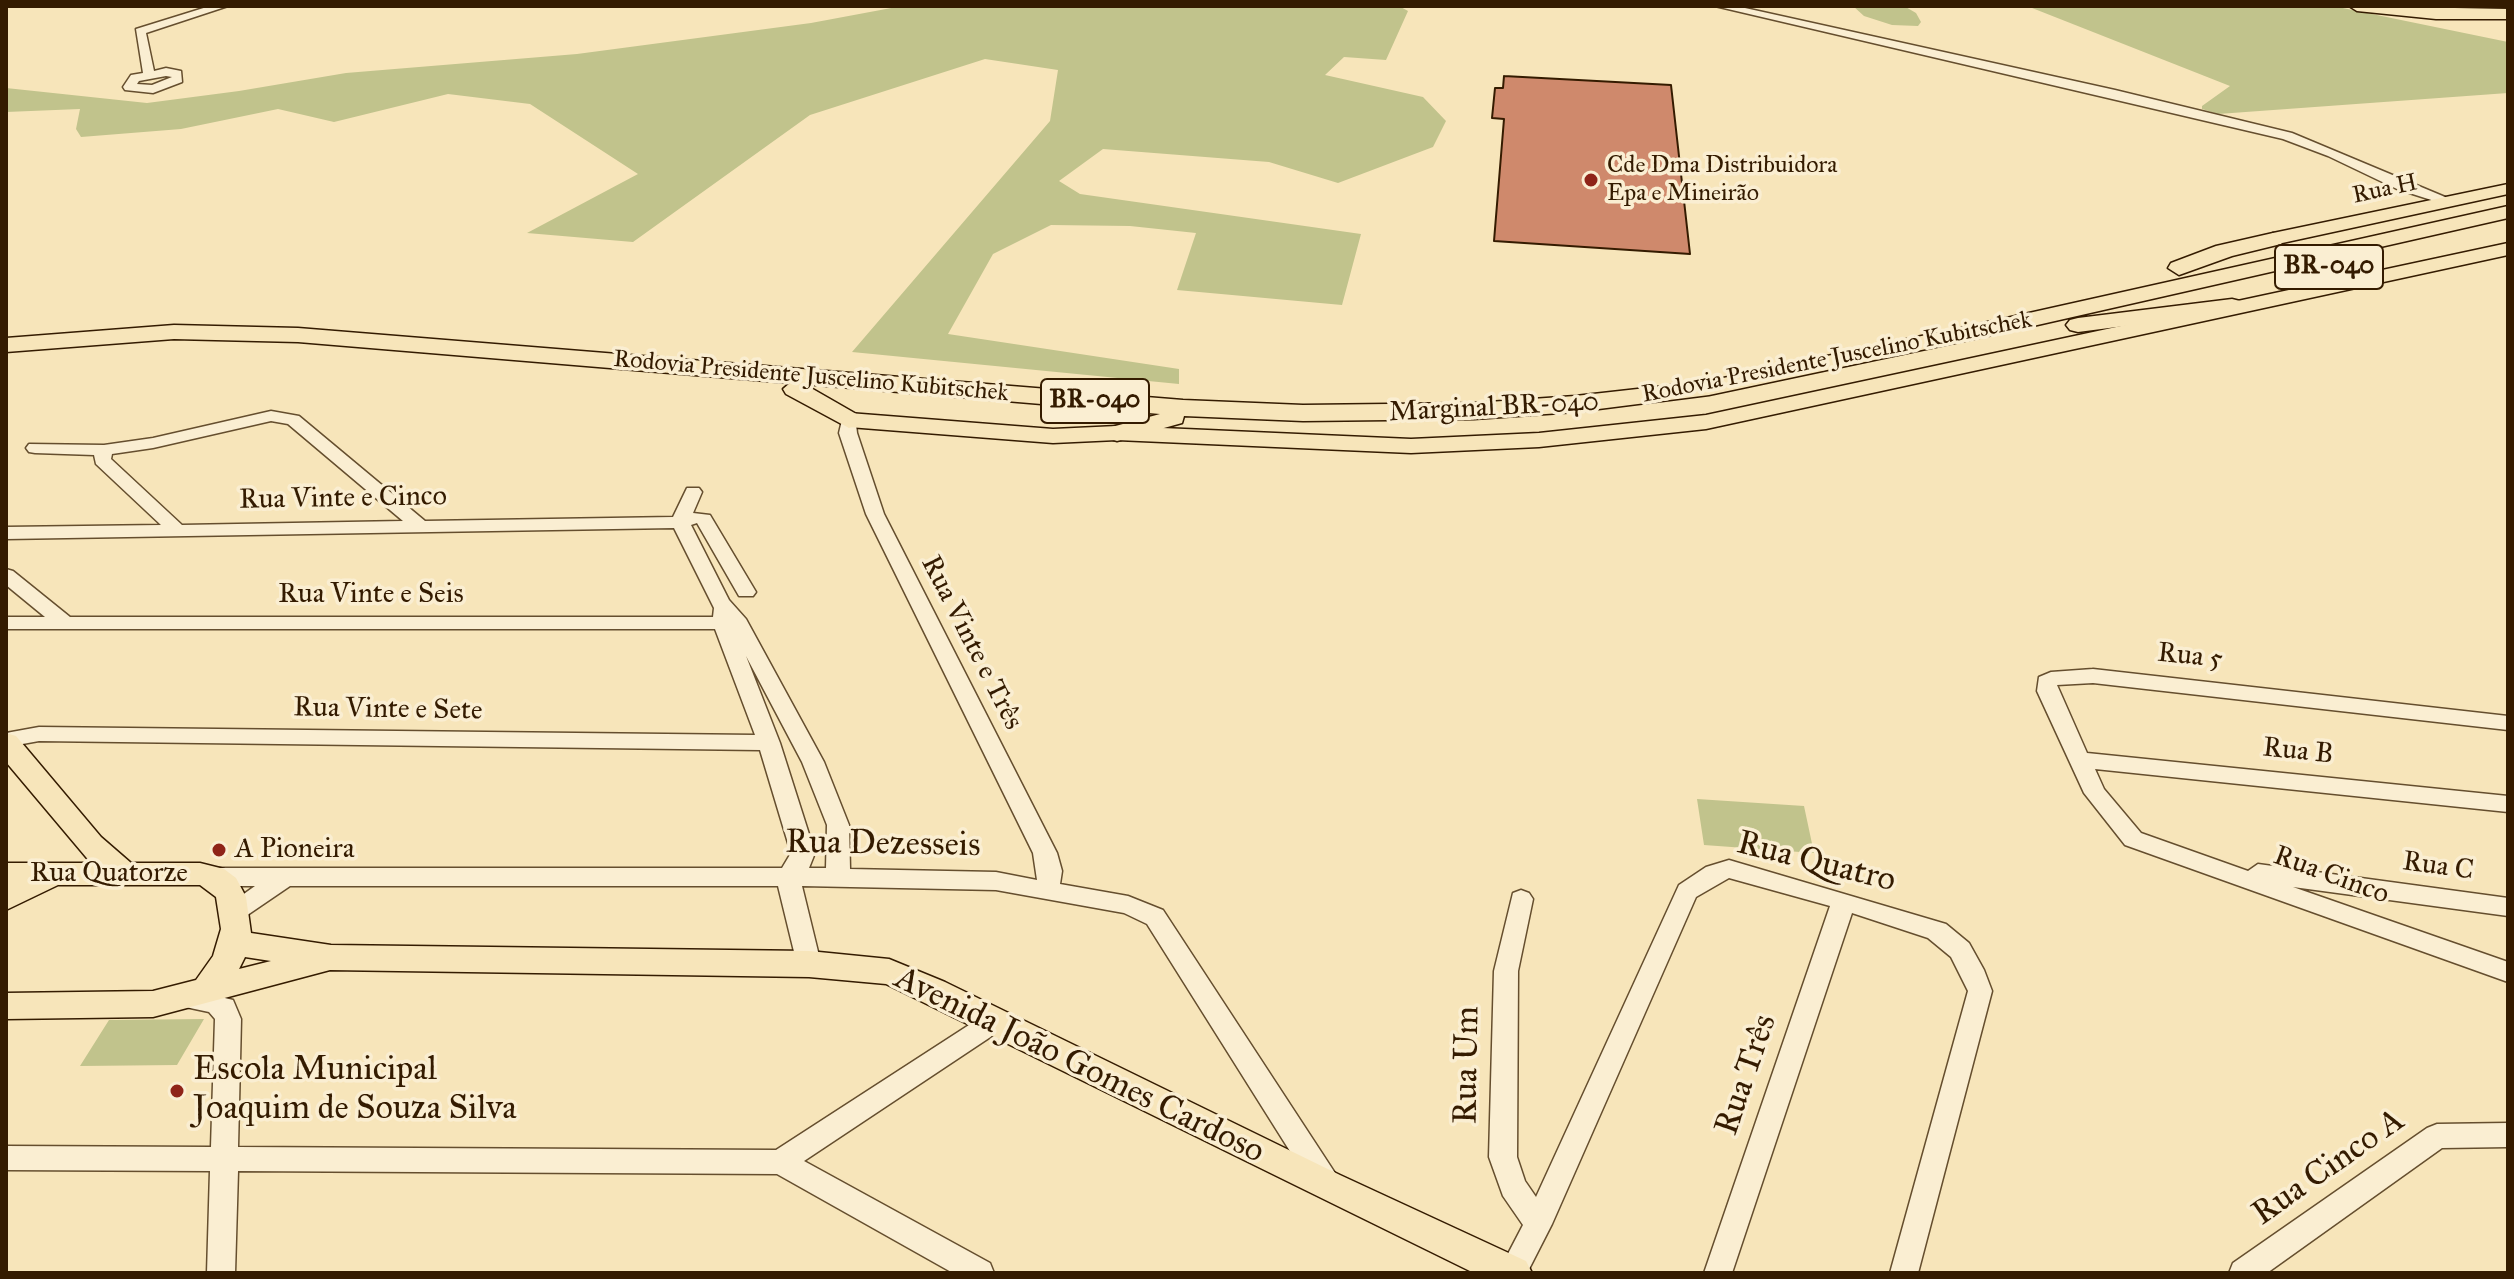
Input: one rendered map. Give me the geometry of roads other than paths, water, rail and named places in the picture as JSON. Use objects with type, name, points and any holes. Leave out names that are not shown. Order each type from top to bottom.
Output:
[{"type":"highway","points":[[2357,6],[2436,14],[2508,14]]},
{"type":"highway","points":[[2421,6],[2494,6]]},
{"type":"highway","name":"Rodovia Presidente Juscelino Kubitschek","points":[[6,356],[152,344],[248,346],[1305,428],[1427,428],[1541,422],[1673,408],[1788,388],[2508,212]]},
{"type":"highway","name":"Rodovia Presidente Juscelino Kubitschek","points":[[6,345],[161,333],[283,334],[1183,408],[1303,413],[1409,412],[1575,404],[1709,388],[2064,320],[2508,228]]},
{"type":"highway","points":[[2064,320],[2224,251],[2273,239]]},
{"type":"highway","points":[[2064,320],[2232,306]]},
{"type":"highway","points":[[6,366],[79,349]]},
{"type":"highway","points":[[795,389],[849,420]]},
{"type":"highway","points":[[1117,433],[1173,418]]},
{"type":"main road","name":"Rua H","points":[[2273,239],[2508,189]]},
{"type":"main road","name":"Marginal BR-040","points":[[849,420],[1053,436],[1117,433],[1411,446],[1539,440],[1706,422],[2232,306],[2287,298],[2508,249]]},
{"type":"main road","points":[[6,742],[90,845],[125,875]]},
{"type":"main road","name":"Rua Quatorze","points":[[6,874],[200,874],[213,877]]},
{"type":"main road","points":[[6,898],[54,874]]},
{"type":"main road","points":[[6,1006],[153,1004],[197,993],[219,976],[235,927],[225,886],[213,877]]},
{"type":"main road","name":"Avenida João Gomes Cardoso","points":[[235,927],[331,958]]},
{"type":"main road","name":"Avenida João Gomes Cardoso","points":[[197,993],[331,958],[809,964],[889,972],[995,1021],[1327,1186],[1513,1273]]},
{"type":"street","points":[[149,74],[140,31],[222,6]]},
{"type":"street","points":[[1712,6],[2131,99]]},
{"type":"street","points":[[1721,6],[2287,136],[2333,153],[2402,186],[2450,202]]},
{"type":"street","points":[[2402,186],[2424,207]]},
{"type":"street","points":[[35,448],[104,450],[153,443],[252,419],[271,416],[293,420],[419,525]]},
{"type":"street","name":"Rua Vinte e Três","points":[[849,420],[848,433],[875,514],[1045,853],[1050,871],[1048,889]]},
{"type":"street","points":[[104,450],[102,460],[176,529]]},
{"type":"street","points":[[693,492],[680,522],[727,615],[813,762],[838,825],[838,877]]},
{"type":"street","name":"Rua Vinte e Cinco","points":[[6,533],[680,522],[704,519],[746,592]]},
{"type":"street","points":[[6,575],[65,623]]},
{"type":"street","points":[[727,615],[803,853],[799,865],[788,877],[809,964]]},
{"type":"street","name":"Rua Vinte e Seis","points":[[6,623],[727,615]]},
{"type":"street","name":"Rua 5","points":[[2133,839],[2095,793],[2047,691],[2046,682],[2058,677],[2093,676],[2508,723]]},
{"type":"street","name":"Rua Vinte e Sete","points":[[6,742],[39,734],[769,743]]},
{"type":"street","name":"Rua B","points":[[2081,760],[2508,804]]},
{"type":"street","name":"Rua Cinco","points":[[2133,839],[2508,972]]},
{"type":"street","name":"Rua C","points":[[2217,868],[2508,907]]},
{"type":"street","name":"Rua Quatro","points":[[1513,1273],[1538,1224],[1687,891],[1714,873],[1729,869],[1937,931],[1960,950],[1980,991],[1904,1273]]},
{"type":"street","name":"Rua Dezesseis","points":[[213,877],[838,877],[996,881],[1128,905],[1155,917],[1327,1186]]},
{"type":"street","points":[[235,927],[285,877]]},
{"type":"street","name":"Rua Um","points":[[1521,899],[1506,971],[1503,1157],[1513,1187],[1538,1224]]},
{"type":"street","name":"Rua Três","points":[[1718,1273],[1844,901]]},
{"type":"street","points":[[197,993],[224,1007],[228,1019],[221,1273]]},
{"type":"street","points":[[780,1162],[995,1021]]},
{"type":"street","name":"Rua Cinco A","points":[[2243,1273],[2437,1136],[2508,1135]]},
{"type":"street","points":[[6,1158],[780,1162],[980,1273]]},
{"type":"place","name":"Cde Dma Distribuidora Epa e Mineirão","points":[[1591,180]]},
{"type":"place","name":"A Pioneira","points":[[219,850]]},
{"type":"place","name":"Escola Municipal Joaquim de Souza Silva","points":[[177,1091]]}]
